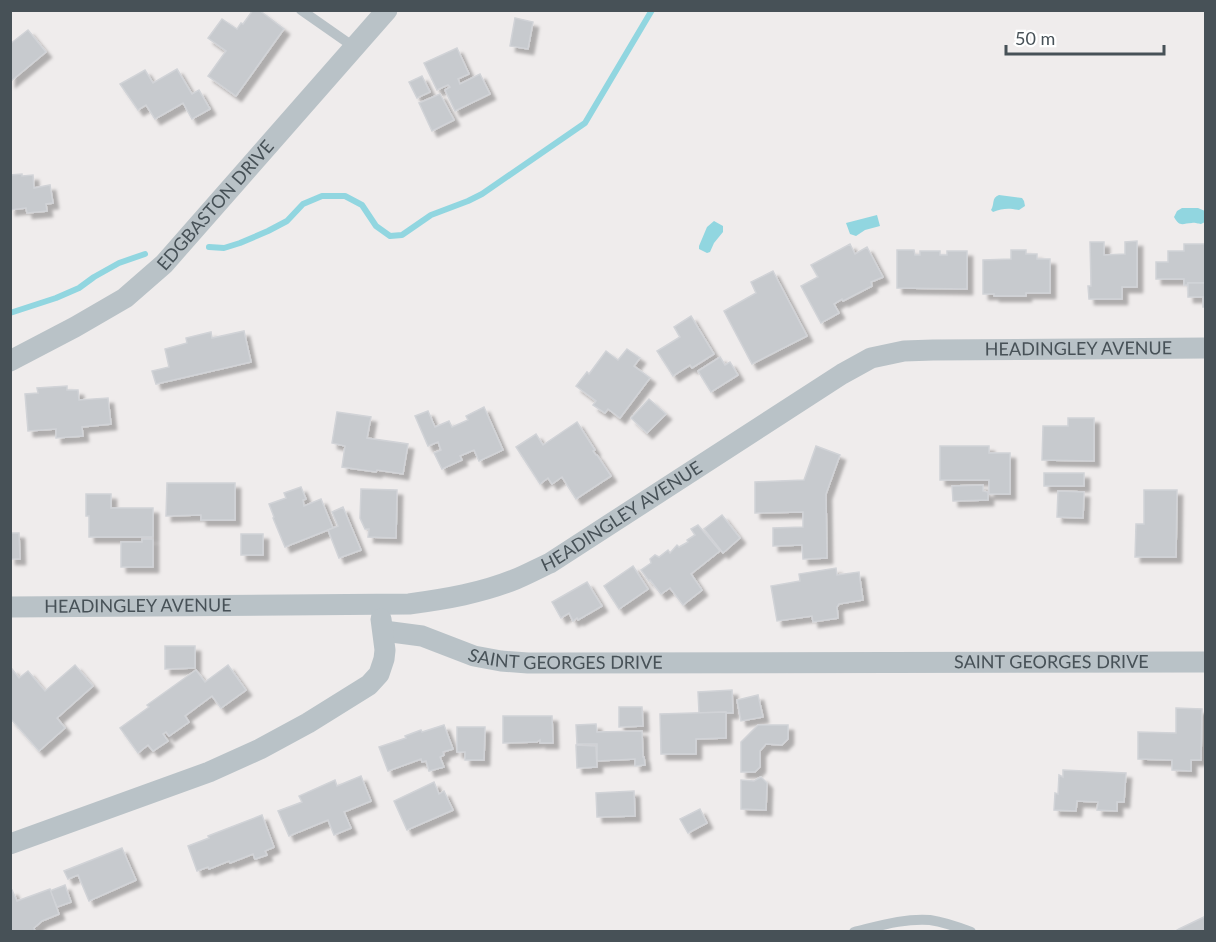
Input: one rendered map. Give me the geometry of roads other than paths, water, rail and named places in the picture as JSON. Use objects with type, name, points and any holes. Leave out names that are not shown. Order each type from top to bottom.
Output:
[{"type":"street","name":"EDGBASTON DRIVE","points":[[10,361],[125,298],[164,264],[387,10]]},
{"type":"street","name":"HEADINGLEY AVENUE","points":[[10,607],[410,604],[473,593],[515,579],[550,563],[842,374],[871,358],[904,351],[933,350],[1206,348]]},
{"type":"street","points":[[10,844],[209,772],[260,749],[308,723],[369,685],[378,674],[385,650],[384,631],[378,603]]},
{"type":"street","name":"SAINT GEORGES DRIVE","points":[[384,631],[422,636],[474,656],[501,662],[1206,662]]},
{"type":"lane","points":[[301,10],[354,47]]},
{"type":"lane","points":[[854,932],[895,923],[929,920],[951,924],[971,932]]},
{"type":"water","points":[[999,195],[1022,198],[1025,206],[1019,210],[1006,209],[993,212],[991,210],[994,199]]},
{"type":"water","points":[[1182,208],[1198,208],[1205,211],[1205,222],[1180,224],[1174,217]]},
{"type":"water","points":[[877,215],[880,226],[865,230],[856,236],[850,234],[846,223]]},
{"type":"water","points":[[714,221],[723,226],[723,232],[707,253],[699,249],[699,246],[707,227]]},
{"type":"waterway","points":[[209,247],[224,248],[268,231],[287,221],[303,204],[322,196],[345,196],[362,205],[376,226],[390,236],[402,235],[431,215],[482,194],[585,123],[652,10]]},
{"type":"waterway","points":[[10,313],[79,288],[119,263],[145,254]]}]
